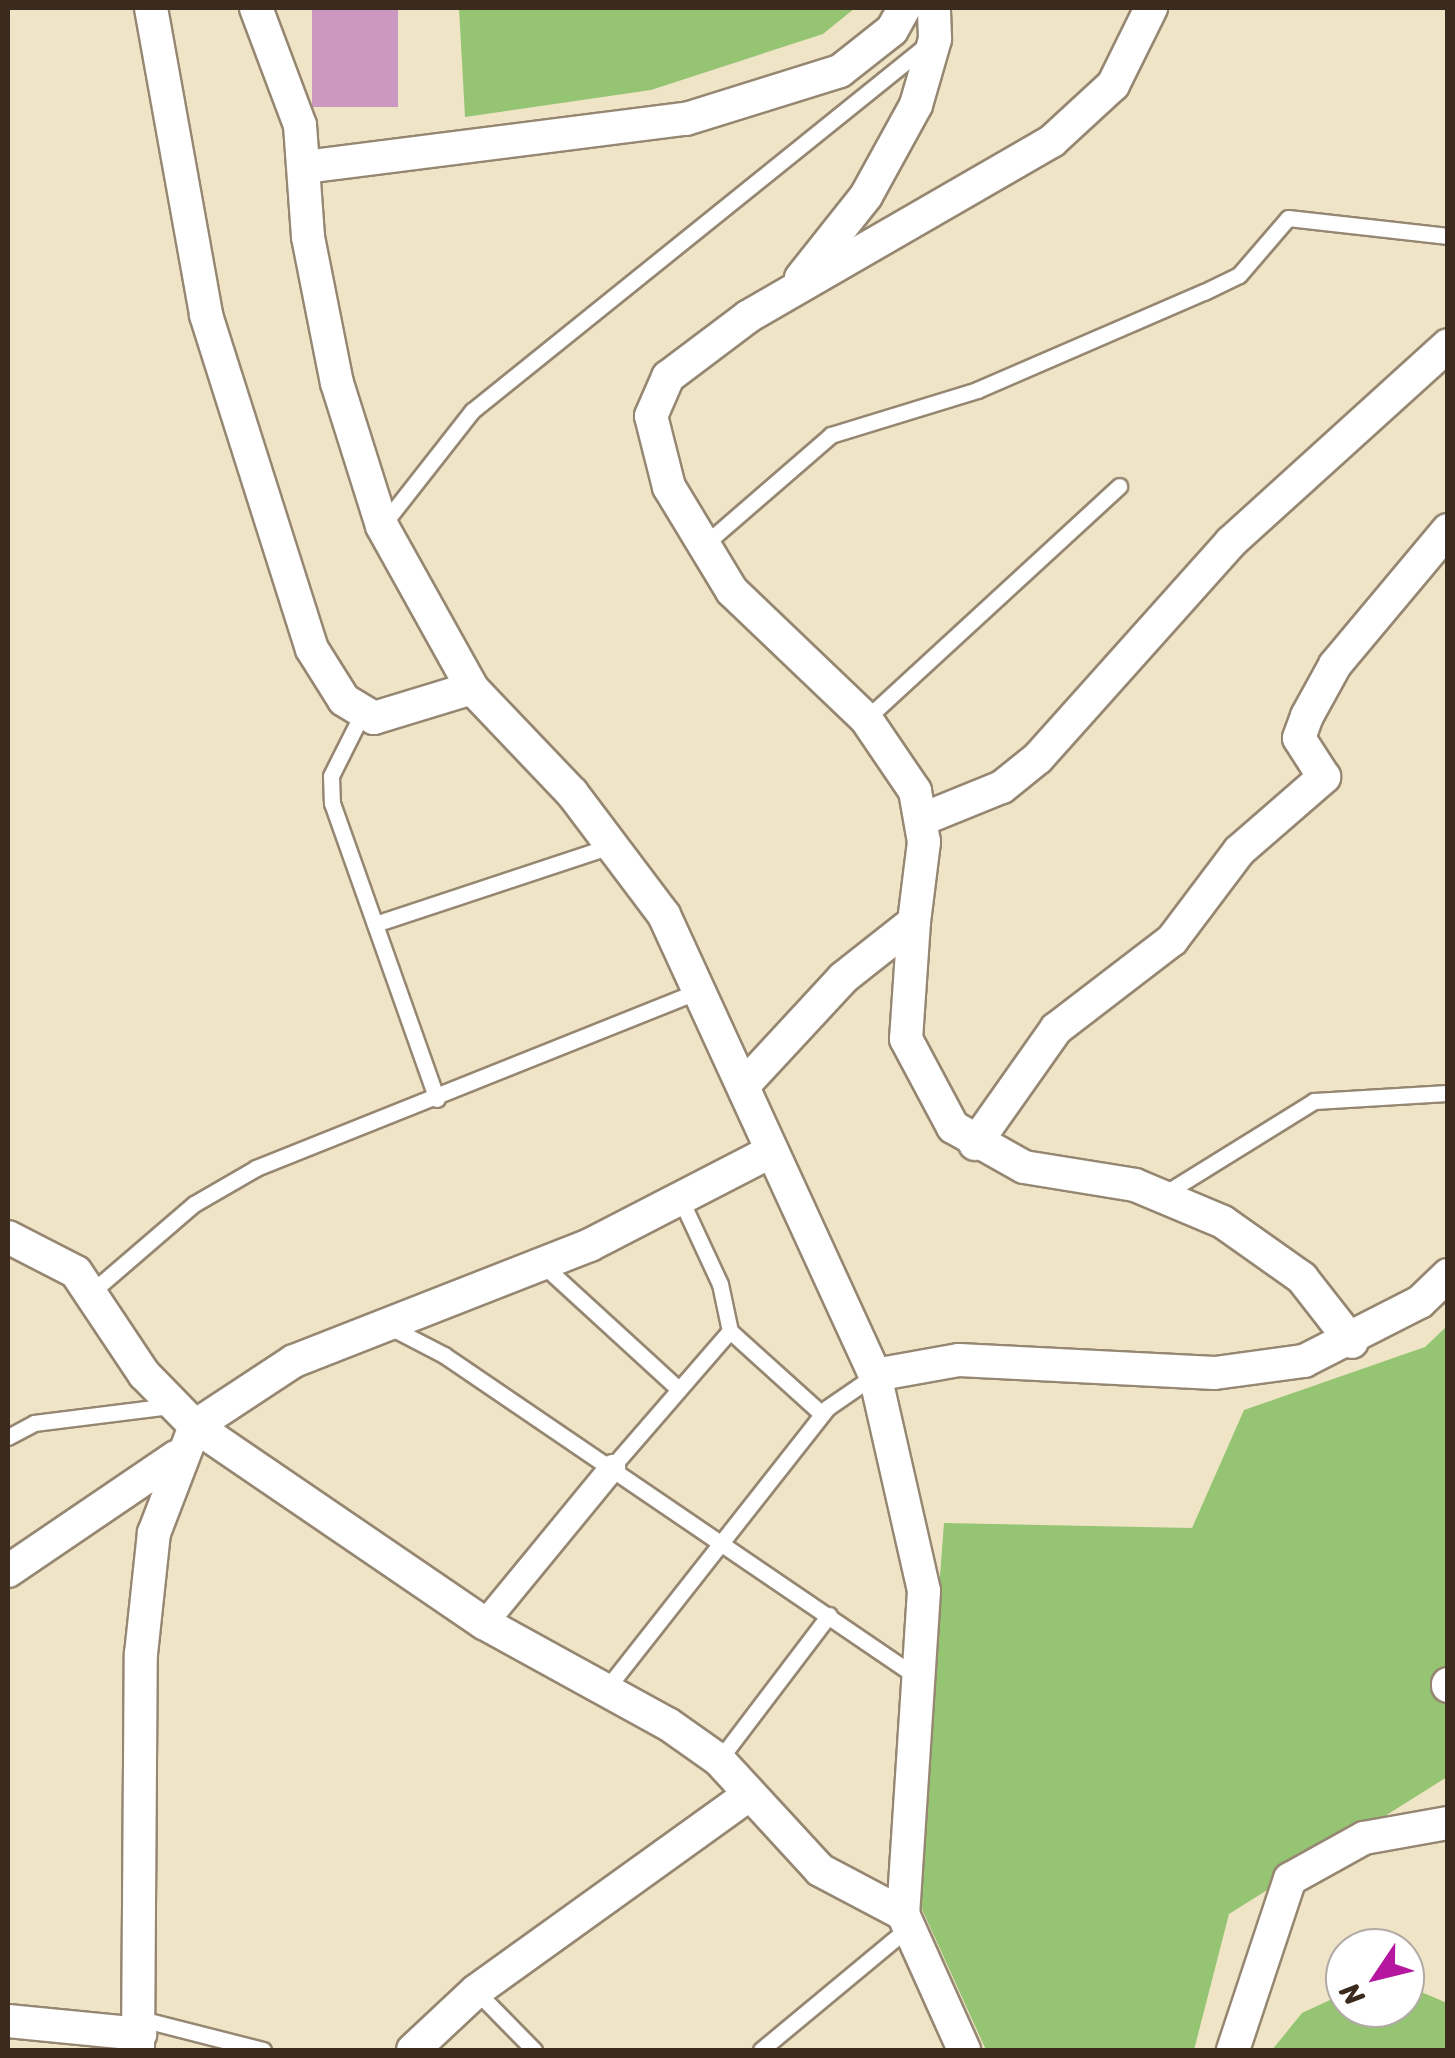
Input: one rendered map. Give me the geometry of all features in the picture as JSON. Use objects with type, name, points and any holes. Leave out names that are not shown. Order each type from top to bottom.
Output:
[{"type":"street","points":[[151,8],[206,314],[312,649],[362,714],[410,713],[472,688]]},
{"type":"street","points":[[256,8],[289,82],[338,383],[382,526],[472,688],[615,845],[705,988],[770,1152],[875,1375],[917,1545],[923,1682],[906,1920],[964,2050]]},
{"type":"street","points":[[304,167],[686,118],[840,71],[892,30],[904,8]]},
{"type":"street","points":[[1152,8],[1113,85],[1052,141],[796,286],[668,377],[650,416],[669,487],[704,545],[757,618],[866,719],[923,818],[906,1039],[946,1116],[975,1144],[1024,1167],[1161,1196],[1278,1257],[1352,1342]]},
{"type":"street","points":[[796,286],[887,162],[934,23]]},
{"type":"street","points":[[923,818],[1002,788],[1038,758],[1280,493],[1448,344]]},
{"type":"street","points":[[975,1144],[1056,1029],[1172,940],[1240,850],[1324,776],[1298,738],[1307,716],[1335,666],[1448,530]]},
{"type":"street","points":[[745,1084],[843,978],[914,922]]},
{"type":"street","points":[[182,1416],[382,1323],[542,1264],[682,1202],[770,1152]]},
{"type":"street","points":[[8,1238],[61,1262],[94,1290],[182,1416],[484,1623],[608,1688],[719,1760],[747,1796],[820,1870],[906,1920]]},
{"type":"street","points":[[875,1375],[992,1360],[1215,1373],[1304,1361],[1352,1342],[1448,1275]]},
{"type":"street","points":[[8,2021],[140,2035],[141,1654],[154,1533],[176,1457],[182,1416]]},
{"type":"street","points":[[8,1570],[176,1457]]},
{"type":"street","points":[[484,1623],[612,1467]]},
{"type":"street","points":[[412,2050],[476,1991],[747,1796]]},
{"type":"street","points":[[1233,2050],[1290,1879],[1364,1838],[1448,1823]]},
{"type":"lane","points":[[382,526],[472,411],[934,23]]},
{"type":"lane","points":[[704,545],[831,435],[977,390],[1204,292],[1239,274],[1288,218],[1448,236]]},
{"type":"lane","points":[[866,719],[1119,486]]},
{"type":"lane","points":[[362,714],[331,792],[436,1099]]},
{"type":"lane","points":[[375,924],[615,845]]},
{"type":"lane","points":[[94,1290],[194,1204],[256,1168],[705,988]]},
{"type":"lane","points":[[1161,1196],[1314,1101],[1448,1093]]},
{"type":"lane","points":[[682,1202],[720,1284],[730,1331],[822,1414]]},
{"type":"lane","points":[[542,1264],[676,1388]]},
{"type":"lane","points":[[382,1323],[612,1467],[717,1544],[830,1615],[923,1682]]},
{"type":"lane","points":[[612,1467],[676,1388],[730,1331]]},
{"type":"lane","points":[[608,1688],[822,1414],[875,1375]]},
{"type":"lane","points":[[8,1437],[34,1423],[182,1416]]},
{"type":"lane","points":[[719,1760],[830,1615]]},
{"type":"lane","points":[[760,2050],[906,1920]]},
{"type":"lane","points":[[476,1991],[534,2050]]},
{"type":"lane","points":[[140,2035],[263,2050]]},
{"type":"green space","points":[[459,8],[855,8],[823,34],[651,90],[465,117]]},
{"type":"green space","points":[[1447,1326],[1447,1777],[1229,1914],[1194,2050],[986,2050],[916,1896],[944,1523],[1192,1528],[1244,1410],[1425,1347]]},
{"type":"green space","points":[[1425,1994],[1447,2003],[1447,2050],[1272,2050],[1302,2013],[1325,2002],[1325,2028],[1425,2028]]},
{"type":"building","points":[[312,8],[398,8],[398,107],[312,107]]}]
